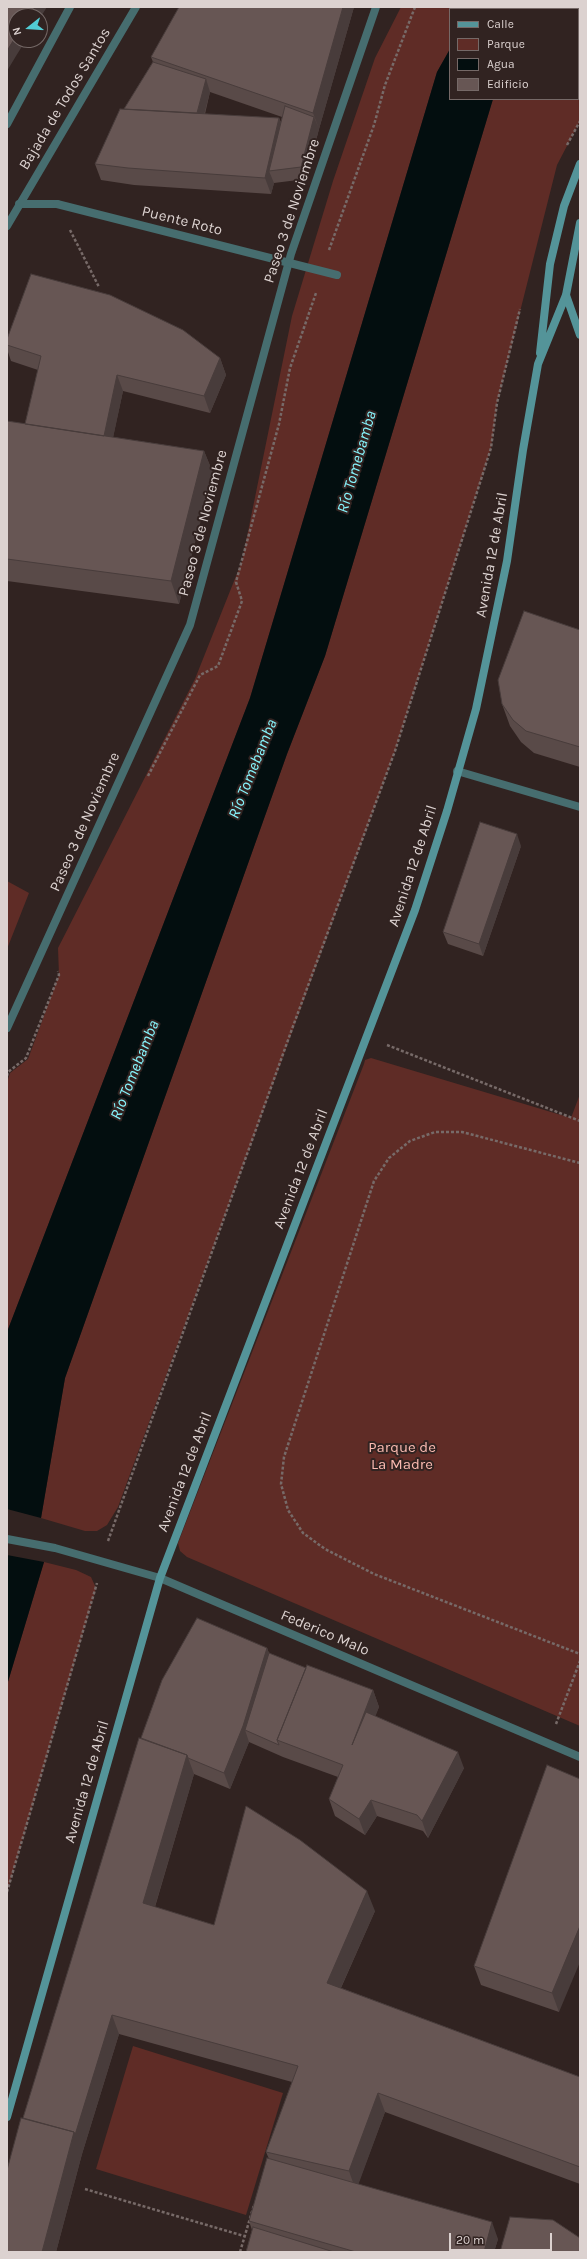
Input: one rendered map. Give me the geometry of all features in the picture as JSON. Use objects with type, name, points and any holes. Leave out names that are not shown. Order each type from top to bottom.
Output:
[{"type":"main road","points":[[538,364],[550,264],[564,206],[580,164]]},
{"type":"main road","name":"Avenida 12 de Abril","points":[[7,2116],[160,1578],[415,910],[447,811],[457,771],[476,709],[507,561],[523,450],[538,364],[566,296],[580,223]]},
{"type":"main road","points":[[566,296],[580,335]]},
{"type":"street","points":[[7,124],[70,7]]},
{"type":"street","name":"Bajada de Todos Santos","points":[[7,226],[136,7]]},
{"type":"street","name":"Paseo 3 de Noviembre","points":[[7,1028],[190,624],[291,254],[376,7]]},
{"type":"street","name":"Puente Roto","points":[[19,204],[57,204],[336,275]]},
{"type":"street","points":[[457,771],[580,807]]},
{"type":"street","name":"Federico Malo","points":[[7,1539],[55,1548],[160,1578],[580,1757]]},
{"type":"path","points":[[563,152],[580,121]]},
{"type":"path","points":[[57,204],[99,287]]},
{"type":"path","points":[[7,1892],[94,1599],[102,1561],[123,1492],[395,751],[491,448],[497,403],[522,303]]},
{"type":"path","points":[[366,1037],[580,1121]]},
{"type":"path","points":[[580,1163],[462,1132],[435,1132],[416,1138],[389,1158],[372,1188],[284,1457],[281,1484],[288,1510],[303,1533],[325,1549],[374,1574],[580,1654]]},
{"type":"path","points":[[548,1743],[580,1661]]},
{"type":"path","points":[[86,2189],[244,2236]]},
{"type":"path","points":[[240,2252],[256,2200]]},
{"type":"green space","points":[[401,7],[475,7],[449,8],[449,51],[437,72],[250,698],[7,1332],[7,1082],[10,1073],[28,1059],[59,975],[58,948],[195,679],[242,561],[292,316],[333,181],[375,58]]},
{"type":"green space","points":[[580,7],[580,121],[557,165],[497,403],[491,448],[395,751],[118,1507],[107,1525],[97,1531],[85,1531],[41,1518],[65,1378],[287,754],[325,656],[493,100],[579,100],[579,8],[550,8]]},
{"type":"green space","points":[[7,881],[29,893],[7,949]]},
{"type":"green space","name":"Parque de La Madre","points":[[371,1058],[571,1118],[580,1094],[580,1726],[187,1557],[180,1551],[178,1543],[365,1060]]},
{"type":"green space","points":[[44,1562],[76,1570],[91,1577],[96,1588],[7,1892],[7,1685]]},
{"type":"green space","points":[[133,2046],[283,2093],[246,2215],[96,2169]]},
{"type":"water","points":[[475,7],[551,7],[550,8]]},
{"type":"water","name":"Río Tomebamba","points":[[449,51],[449,100],[493,100],[325,656],[287,754],[65,1378],[41,1518],[7,1509],[7,1332],[250,698],[437,72]]},
{"type":"water","points":[[7,1555],[44,1562],[7,1685]]},
{"type":"building","points":[[7,7],[35,7],[8,8],[9,48],[7,51]]},
{"type":"building","points":[[179,7],[343,7],[313,113],[151,57]]},
{"type":"building","points":[[153,62],[206,79],[197,113],[124,109]]},
{"type":"building","points":[[285,106],[314,117],[301,167],[269,171]]},
{"type":"building","points":[[120,109],[279,118],[265,178],[128,168],[95,164]]},
{"type":"building","points":[[31,274],[110,295],[183,330],[220,358],[204,396],[117,375],[104,436],[25,424],[41,356],[7,345],[7,339]]},
{"type":"building","points":[[7,421],[204,451],[171,581],[7,559]]},
{"type":"building","points":[[524,611],[580,630],[580,747],[526,731],[513,720],[502,704],[498,680]]},
{"type":"building","points":[[480,822],[517,834],[479,944],[443,932]]},
{"type":"building","points":[[197,1618],[267,1648],[243,1726],[224,1773],[188,1758],[187,1755],[141,1738],[162,1680]]},
{"type":"building","points":[[269,1653],[306,1668],[277,1740],[279,1745],[245,1730]]},
{"type":"building","points":[[307,1665],[373,1690],[352,1745],[366,1712],[458,1752],[422,1821],[417,1815],[371,1800],[359,1819],[329,1799],[343,1765],[277,1740]]},
{"type":"building","points":[[139,1738],[187,1755],[143,1903],[214,1925],[246,1806],[300,1840],[367,1891],[327,1983],[580,2077],[580,2167],[378,2093],[349,2171],[266,2152],[298,2066],[112,2015],[75,2135],[74,2132],[23,2118]]},
{"type":"building","points":[[547,1765],[580,1779],[580,1926],[552,1993],[474,1966]]},
{"type":"building","points":[[21,2118],[74,2132],[42,2252],[7,2252],[7,2170]]},
{"type":"building","points":[[267,2158],[492,2222],[484,2252],[356,2252],[249,2221]]},
{"type":"building","points":[[510,2217],[553,2220],[580,2238],[580,2252],[500,2252]]},
{"type":"building","points":[[253,2227],[334,2252],[246,2252]]}]
